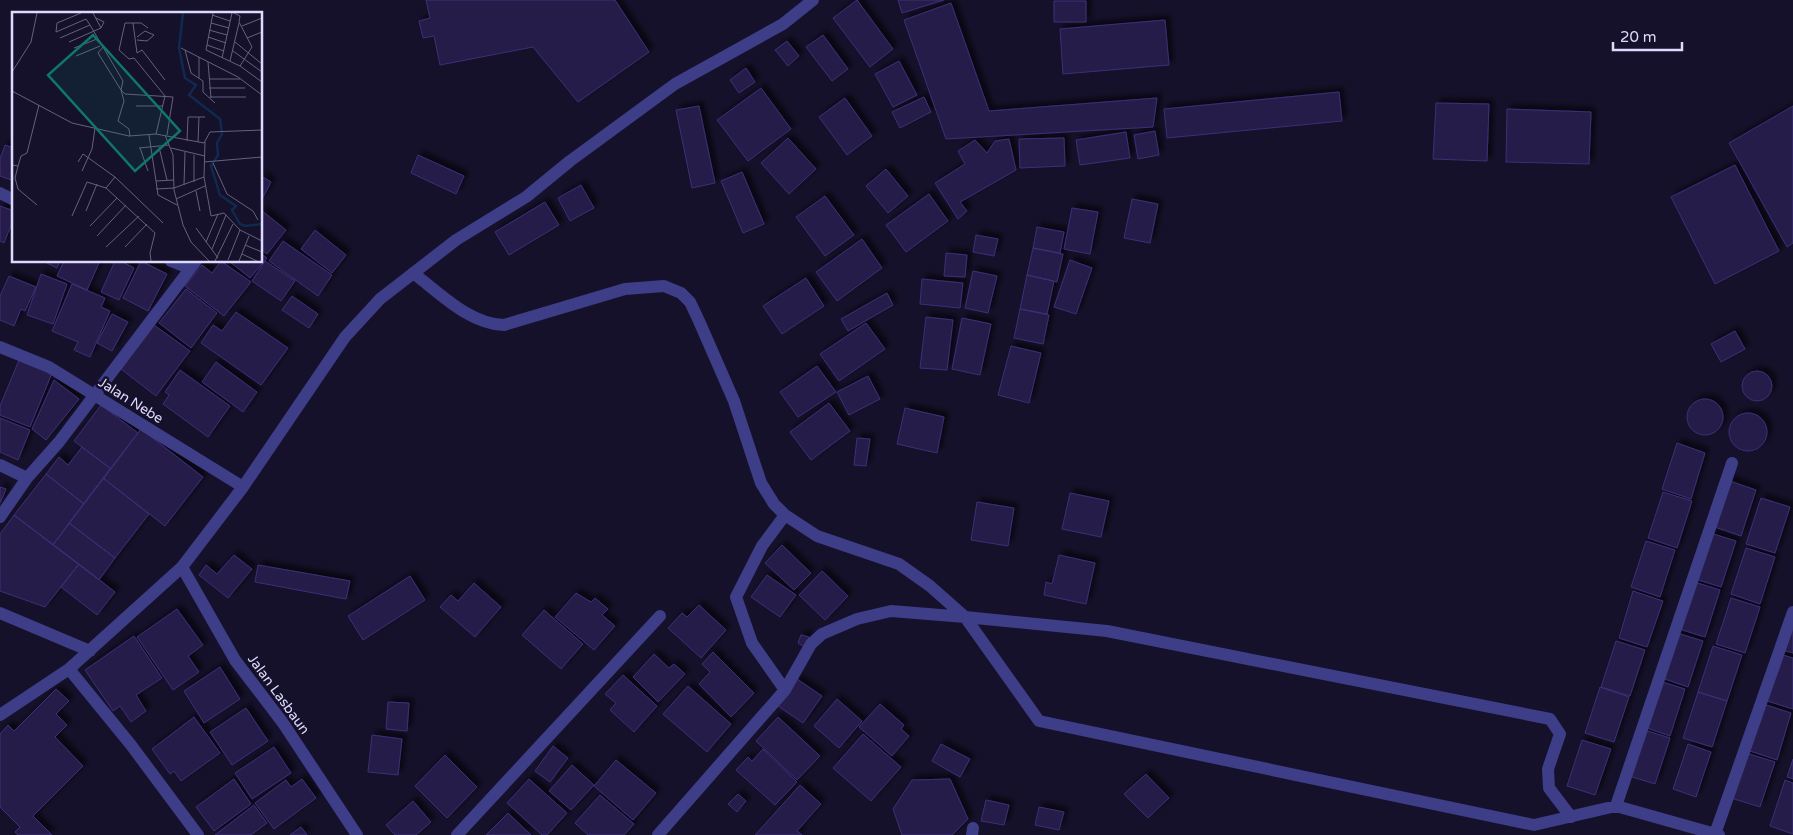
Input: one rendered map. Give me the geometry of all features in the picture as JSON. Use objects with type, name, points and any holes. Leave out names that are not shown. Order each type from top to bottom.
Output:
[{"type":"street","points":[[0,715],[69,670],[182,566],[243,486],[345,337],[380,299],[456,240],[526,197],[570,161],[675,84],[774,29],[813,0]]},
{"type":"street","points":[[0,193],[12,199]]},
{"type":"street","points":[[0,517],[27,478],[95,395],[192,265],[176,262]]},
{"type":"street","points":[[412,273],[474,318],[489,325],[504,325],[625,289],[664,286],[681,293],[690,302],[734,401],[761,482],[774,504],[784,515],[817,536],[899,564],[930,586],[966,617],[1039,721],[1534,825],[1616,806],[1717,834],[1793,612]]},
{"type":"street","name":"Jalan Nebe","points":[[0,347],[49,367],[243,486]]},
{"type":"street","points":[[1616,806],[1732,463]]},
{"type":"street","points":[[0,465],[27,478]]},
{"type":"street","points":[[784,515],[762,546],[736,597],[752,643],[785,690]]},
{"type":"street","name":"Jalan Lasbaun","points":[[182,566],[235,660],[283,723],[357,835]]},
{"type":"street","points":[[658,835],[785,690],[811,644],[836,626],[891,611],[1107,630],[1550,719],[1560,734],[1548,768],[1549,788],[1571,816]]},
{"type":"street","points":[[0,613],[90,651]]},
{"type":"street","points":[[458,835],[660,616]]},
{"type":"street","points":[[69,670],[131,745],[198,835]]},
{"type":"building","points":[[426,0],[615,0],[649,52],[578,102],[533,47],[440,65],[434,36],[423,38],[419,21],[430,18]]},
{"type":"building","points":[[857,0],[893,49],[870,67],[833,18]]},
{"type":"building","points":[[898,0],[944,0],[902,13]]},
{"type":"building","points":[[1054,1],[1086,1],[1086,22],[1054,22]]},
{"type":"building","points":[[951,3],[989,111],[1157,98],[1153,127],[946,139],[904,20]]},
{"type":"building","points":[[1165,20],[1169,65],[1063,74],[1060,29]]},
{"type":"building","points":[[823,35],[848,69],[832,81],[806,47]]},
{"type":"building","points":[[787,41],[799,56],[788,66],[775,50]]},
{"type":"building","points":[[899,61],[917,95],[893,107],[875,74]]},
{"type":"building","points":[[746,68],[755,82],[739,93],[730,80]]},
{"type":"building","points":[[761,88],[791,129],[748,161],[717,120]]},
{"type":"building","points":[[1339,92],[1342,121],[1167,138],[1164,109]]},
{"type":"building","points":[[924,97],[931,112],[900,128],[892,112]]},
{"type":"building","points":[[845,98],[872,136],[847,155],[819,117]]},
{"type":"building","points":[[1436,103],[1489,104],[1487,161],[1433,159]]},
{"type":"building","points":[[699,106],[715,183],[692,188],[676,110]]},
{"type":"building","points":[[1793,106],[1793,243],[1787,247],[1729,143]]},
{"type":"building","points":[[1507,109],[1591,112],[1589,164],[1506,162]]},
{"type":"building","points":[[1155,131],[1159,155],[1138,159],[1134,135]]},
{"type":"building","points":[[1126,132],[1130,158],[1080,165],[1076,140]]},
{"type":"building","points":[[788,138],[816,169],[789,194],[761,163]]},
{"type":"building","points":[[1064,138],[1065,166],[1020,168],[1019,139]]},
{"type":"building","points":[[1009,139],[1016,170],[960,202],[967,211],[958,219],[935,183],[965,164],[958,151],[975,140],[987,153],[995,141]]},
{"type":"building","points":[[5,145],[12,147],[12,180],[0,176],[0,159]]},
{"type":"building","points":[[418,155],[464,176],[456,194],[411,173]]},
{"type":"building","points":[[1735,165],[1779,251],[1715,284],[1671,197]]},
{"type":"building","points":[[886,169],[908,196],[888,213],[866,186]]},
{"type":"building","points":[[742,172],[764,224],[743,233],[721,181]]},
{"type":"building","points":[[262,177],[271,182],[262,199]]},
{"type":"building","points":[[581,185],[594,208],[570,221],[558,198]]},
{"type":"building","points":[[929,194],[948,221],[906,252],[886,225]]},
{"type":"building","points":[[825,196],[854,235],[825,256],[796,217]]},
{"type":"building","points":[[1132,199],[1158,204],[1150,243],[1124,238]]},
{"type":"building","points":[[545,202],[559,225],[509,255],[495,232]]},
{"type":"building","points":[[0,206],[12,210],[12,223],[4,243],[0,241]]},
{"type":"building","points":[[1072,208],[1098,212],[1090,254],[1064,249]]},
{"type":"building","points":[[262,211],[286,230],[267,254],[262,250]]},
{"type":"building","points":[[1037,227],[1064,232],[1060,253],[1033,248]]},
{"type":"building","points":[[315,230],[346,255],[332,273],[301,249]]},
{"type":"building","points":[[976,235],[998,239],[994,256],[973,252]]},
{"type":"building","points":[[862,239],[882,268],[837,301],[816,272]]},
{"type":"building","points":[[283,241],[332,275],[318,296],[269,261]]},
{"type":"building","points":[[1033,248],[1063,254],[1057,282],[1027,275]]},
{"type":"building","points":[[946,253],[967,255],[965,277],[944,276]]},
{"type":"building","points":[[262,255],[267,258],[250,278],[230,262],[262,262]]},
{"type":"building","points":[[1070,260],[1092,268],[1076,314],[1054,307]]},
{"type":"building","points":[[265,261],[295,281],[281,301],[252,281]]},
{"type":"building","points":[[45,262],[60,262],[57,268]]},
{"type":"building","points":[[64,262],[100,262],[87,290],[57,276]]},
{"type":"building","points":[[115,262],[123,262],[134,268],[119,300],[101,292]]},
{"type":"building","points":[[141,262],[167,274],[148,311],[123,298]]},
{"type":"building","points":[[220,262],[222,262],[251,282],[224,316],[185,286],[202,265],[212,273]]},
{"type":"building","points":[[973,271],[997,276],[988,313],[965,308]]},
{"type":"building","points":[[41,274],[67,284],[53,324],[27,315]]},
{"type":"building","points":[[1027,275],[1054,281],[1047,314],[1020,309]]},
{"type":"building","points":[[9,276],[36,287],[25,311],[21,309],[14,326],[0,320],[0,296]]},
{"type":"building","points":[[806,278],[824,306],[782,334],[763,306]]},
{"type":"building","points":[[922,279],[963,283],[960,308],[920,304]]},
{"type":"building","points":[[72,284],[105,298],[101,307],[110,311],[90,357],[74,350],[78,342],[52,331]]},
{"type":"building","points":[[186,289],[217,313],[191,348],[159,323]]},
{"type":"building","points":[[887,293],[893,305],[848,331],[841,319]]},
{"type":"building","points":[[292,296],[318,314],[309,328],[282,310]]},
{"type":"building","points":[[1020,309],[1049,315],[1043,344],[1014,338]]},
{"type":"building","points":[[236,312],[288,348],[261,385],[201,343],[213,325],[222,331]]},
{"type":"building","points":[[112,314],[128,322],[112,351],[97,343]]},
{"type":"building","points":[[926,317],[953,320],[947,370],[920,368]]},
{"type":"building","points":[[962,318],[991,324],[980,375],[952,369]]},
{"type":"building","points":[[866,323],[885,349],[839,381],[820,354]]},
{"type":"building","points":[[154,325],[190,351],[156,396],[121,369]]},
{"type":"building","points":[[1735,331],[1745,349],[1721,362],[1711,344]]},
{"type":"building","points":[[1011,346],[1041,353],[1029,403],[998,395]]},
{"type":"building","points":[[19,360],[52,373],[30,427],[0,415],[0,406]]},
{"type":"building","points":[[216,362],[257,392],[243,412],[202,382]]},
{"type":"building","points":[[817,366],[836,392],[798,417],[780,392]]},
{"type":"building","points":[[180,370],[230,406],[208,437],[163,404],[169,395],[165,392]]},
{"type":"building","points":[[1757,371],[1768,375],[1772,386],[1768,397],[1757,401],[1746,397],[1742,386],[1746,375]]},
{"type":"building","points":[[868,376],[880,399],[849,415],[837,392]]},
{"type":"building","points":[[54,380],[79,399],[46,440],[32,429]]},
{"type":"building","points":[[1705,399],[1718,404],[1723,417],[1718,430],[1705,435],[1692,430],[1687,417],[1692,404]]},
{"type":"building","points":[[829,403],[850,431],[811,460],[790,432]]},
{"type":"building","points":[[101,405],[138,433],[111,469],[74,441]]},
{"type":"building","points":[[905,408],[944,417],[937,453],[897,444]]},
{"type":"building","points":[[1748,413],[1761,419],[1767,432],[1761,445],[1748,451],[1735,445],[1729,432],[1735,419]]},
{"type":"building","points":[[0,418],[30,430],[18,460],[0,452]]},
{"type":"building","points":[[141,429],[203,477],[165,526],[103,478]]},
{"type":"building","points":[[857,438],[870,439],[866,466],[854,465]]},
{"type":"building","points":[[1677,443],[1705,453],[1691,499],[1662,489]]},
{"type":"building","points":[[82,447],[111,469],[84,504],[46,474],[59,457],[68,465]]},
{"type":"building","points":[[46,474],[84,504],[53,545],[14,515]]},
{"type":"building","points":[[103,478],[149,514],[115,558],[69,523]]},
{"type":"building","points":[[1727,480],[1756,490],[1741,536],[1712,526]]},
{"type":"building","points":[[0,487],[6,489],[0,503]]},
{"type":"building","points":[[1663,492],[1692,501],[1677,548],[1648,538]]},
{"type":"building","points":[[1070,493],[1109,501],[1101,537],[1062,529]]},
{"type":"building","points":[[1761,498],[1790,507],[1775,553],[1746,544]]},
{"type":"building","points":[[977,502],[1014,508],[1008,546],[971,540]]},
{"type":"building","points":[[14,515],[79,564],[45,607],[0,591],[0,534]]},
{"type":"building","points":[[69,523],[115,558],[99,580],[53,545]]},
{"type":"building","points":[[1707,532],[1736,541],[1721,587],[1692,578]]},
{"type":"building","points":[[1646,541],[1675,550],[1660,597],[1631,587]]},
{"type":"building","points":[[782,545],[811,573],[794,590],[765,563]]},
{"type":"building","points":[[1746,548],[1775,557],[1760,604],[1731,594]]},
{"type":"building","points":[[234,555],[252,569],[228,598],[199,575],[206,565],[217,574]]},
{"type":"building","points":[[1059,555],[1095,563],[1086,604],[1044,595],[1046,582],[1052,584]]},
{"type":"building","points":[[79,564],[115,592],[97,615],[61,587]]},
{"type":"building","points":[[258,565],[350,581],[346,599],[255,582]]},
{"type":"building","points":[[822,571],[848,596],[825,620],[799,595]]},
{"type":"building","points":[[767,575],[796,595],[780,617],[751,597]]},
{"type":"building","points":[[410,576],[425,600],[363,640],[348,616]]},
{"type":"building","points":[[1691,581],[1720,590],[1705,637],[1676,628]]},
{"type":"building","points":[[474,583],[501,607],[475,637],[440,607],[451,595],[458,601]]},
{"type":"building","points":[[1633,591],[1663,601],[1647,647],[1619,638]]},
{"type":"building","points":[[576,593],[591,602],[595,598],[608,609],[602,615],[615,626],[594,650],[555,617]]},
{"type":"building","points":[[1731,598],[1760,607],[1745,653],[1716,644]]},
{"type":"building","points":[[699,605],[726,630],[701,658],[668,628],[682,613],[687,617]]},
{"type":"building","points":[[1793,607],[1793,653],[1779,649]]},
{"type":"building","points":[[177,609],[203,645],[188,656],[199,672],[173,690],[137,637]]},
{"type":"building","points":[[544,610],[583,644],[561,669],[522,635]]},
{"type":"building","points":[[1674,632],[1703,641],[1688,687],[1659,677]]},
{"type":"building","points":[[801,635],[809,637],[805,647],[798,643]]},
{"type":"building","points":[[134,636],[162,678],[136,695],[146,711],[131,722],[120,706],[113,711],[85,670]]},
{"type":"building","points":[[1616,641],[1645,650],[1630,696],[1601,687]]},
{"type":"building","points":[[1713,646],[1742,655],[1727,701],[1698,692]]},
{"type":"building","points":[[713,652],[754,693],[731,717],[699,684],[710,672],[702,664]]},
{"type":"building","points":[[654,654],[669,668],[674,664],[685,674],[658,702],[633,677]]},
{"type":"building","points":[[1779,654],[1793,658],[1793,709],[1764,700]]},
{"type":"building","points":[[220,667],[240,699],[204,723],[184,691]]},
{"type":"building","points":[[623,675],[657,706],[634,732],[610,710],[616,703],[605,694]]},
{"type":"building","points":[[797,679],[822,696],[803,723],[778,706]]},
{"type":"building","points":[[1656,680],[1685,689],[1670,736],[1641,726]]},
{"type":"building","points":[[688,686],[731,724],[707,752],[663,714]]},
{"type":"building","points":[[1600,687],[1629,697],[1614,742],[1585,733]]},
{"type":"building","points":[[56,689],[69,701],[56,714],[67,725],[55,737],[83,766],[33,816],[52,835],[18,835],[15,832],[20,827],[0,807],[0,734],[8,725],[14,731]]},
{"type":"building","points":[[1698,692],[1727,701],[1712,747],[1683,738]]},
{"type":"building","points":[[837,699],[862,721],[839,748],[814,726]]},
{"type":"building","points":[[388,702],[409,703],[407,731],[386,729]]},
{"type":"building","points":[[880,704],[904,725],[901,729],[909,736],[892,756],[859,727]]},
{"type":"building","points":[[1763,704],[1791,713],[1777,760],[1747,750]]},
{"type":"building","points":[[246,708],[268,741],[232,765],[210,732]]},
{"type":"building","points":[[194,717],[220,753],[181,781],[174,771],[170,774],[152,749]]},
{"type":"building","points":[[778,717],[820,756],[797,780],[756,741]]},
{"type":"building","points":[[1641,729],[1670,738],[1655,784],[1626,775]]},
{"type":"building","points":[[863,734],[901,767],[871,801],[833,768]]},
{"type":"building","points":[[372,735],[402,739],[398,775],[368,772]]},
{"type":"building","points":[[1582,740],[1611,749],[1595,795],[1567,786]]},
{"type":"building","points":[[941,744],[970,759],[960,777],[932,761]]},
{"type":"building","points":[[1688,744],[1711,752],[1696,797],[1673,789]]},
{"type":"building","points":[[553,746],[568,758],[550,782],[535,771]]},
{"type":"building","points":[[274,747],[291,773],[252,799],[235,773]]},
{"type":"building","points":[[763,749],[797,782],[775,805],[736,770],[748,757],[752,761]]},
{"type":"building","points":[[1746,753],[1775,762],[1760,807],[1731,798]]},
{"type":"building","points":[[445,755],[477,787],[447,818],[415,786]]},
{"type":"building","points":[[1793,759],[1793,779],[1787,777]]},
{"type":"building","points":[[616,760],[656,793],[633,820],[594,786]]},
{"type":"building","points":[[572,765],[594,785],[571,810],[549,791]]},
{"type":"building","points":[[1146,774],[1169,798],[1148,818],[1124,794]]},
{"type":"building","points":[[234,779],[251,804],[214,831],[196,807]]},
{"type":"building","points":[[302,779],[316,798],[274,829],[255,803],[286,780],[291,787]]},
{"type":"building","points":[[529,779],[567,813],[547,835],[542,835],[507,803]]},
{"type":"building","points":[[950,779],[968,819],[952,835],[902,835],[893,809],[912,780]]},
{"type":"building","points":[[1785,780],[1793,783],[1793,834],[1770,826]]},
{"type":"building","points":[[800,785],[821,804],[797,831],[802,835],[755,835]]},
{"type":"building","points":[[738,794],[746,801],[737,812],[728,804]]},
{"type":"building","points":[[600,795],[634,824],[624,835],[588,835],[575,823]]},
{"type":"building","points":[[986,800],[1009,805],[1004,825],[981,821]]},
{"type":"building","points":[[413,801],[431,822],[416,835],[395,835],[386,825]]},
{"type":"building","points":[[254,805],[267,823],[251,835],[215,835]]},
{"type":"building","points":[[1039,807],[1064,812],[1059,830],[1035,825]]},
{"type":"building","points":[[508,813],[531,835],[486,835]]},
{"type":"building","points":[[301,827],[307,835],[290,835]]}]
